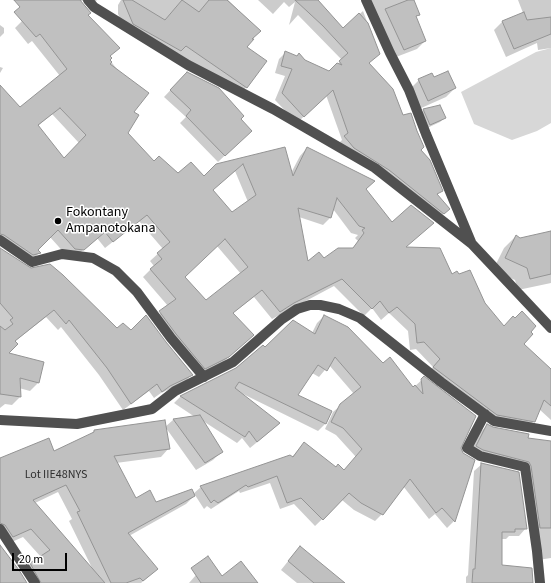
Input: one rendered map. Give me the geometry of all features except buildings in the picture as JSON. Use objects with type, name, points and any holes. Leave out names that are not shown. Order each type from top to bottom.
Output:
[{"type":"street","points":[[88,0],[94,7],[188,65],[273,109],[375,168],[472,244],[551,328]]},
{"type":"street","points":[[366,0],[409,90],[472,244]]},
{"type":"street","points":[[0,240],[32,262],[62,254],[93,258],[116,271],[138,292],[171,338],[204,376]]},
{"type":"street","points":[[0,420],[77,424],[152,409],[175,391],[233,362],[282,319],[297,309],[310,305],[320,305],[339,309],[360,318],[441,382],[494,421],[551,431]]},
{"type":"street","points":[[485,414],[467,448],[480,456],[525,467],[540,583]]},
{"type":"street","points":[[0,529],[35,583]]},
{"type":"shaded area","points":[[551,48],[551,123],[537,131],[512,140],[474,124],[461,92],[536,52]]},
{"type":"place","name":"Fokontany Ampanotokana","points":[[58,221]]}]
